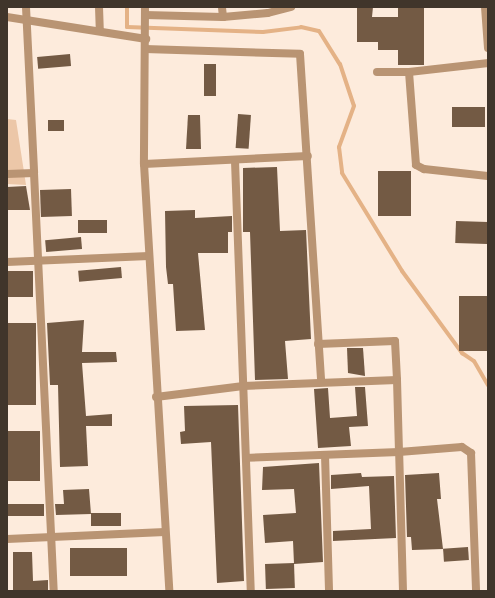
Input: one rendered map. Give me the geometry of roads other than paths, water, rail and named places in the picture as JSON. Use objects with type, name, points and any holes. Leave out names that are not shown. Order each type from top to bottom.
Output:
[{"type":"street","points":[[26,7],[28,18],[38,260],[53,537],[54,591]]},
{"type":"street","points":[[99,7],[100,31]]},
{"type":"street","points":[[222,7],[223,17]]},
{"type":"street","points":[[169,591],[156,397],[144,164],[145,14],[223,17],[268,13],[291,7]]},
{"type":"street","points":[[485,7],[488,48]]},
{"type":"street","points":[[7,17],[28,18],[100,31],[146,36]]},
{"type":"street","points":[[145,49],[300,54],[308,156],[321,381]]},
{"type":"street","points":[[378,72],[409,72],[488,63]]},
{"type":"street","points":[[409,72],[416,165],[424,169],[488,176]]},
{"type":"street","points":[[144,164],[235,162],[308,156]]},
{"type":"street","points":[[235,162],[251,591]]},
{"type":"street","points":[[7,174],[34,174]]},
{"type":"street","points":[[7,262],[149,256]]},
{"type":"street","points":[[318,344],[394,341],[397,380],[403,591]]},
{"type":"street","points":[[156,397],[243,386],[321,381],[397,380]]},
{"type":"street","points":[[246,458],[399,452],[462,447],[471,453],[476,591]]},
{"type":"street","points":[[325,455],[329,591]]},
{"type":"street","points":[[7,539],[166,532]]},
{"type":"waterway","points":[[127,7],[127,27],[263,32],[301,27],[319,31],[340,64],[354,106],[339,147],[342,173],[402,271],[462,353],[474,361],[488,385]]}]
